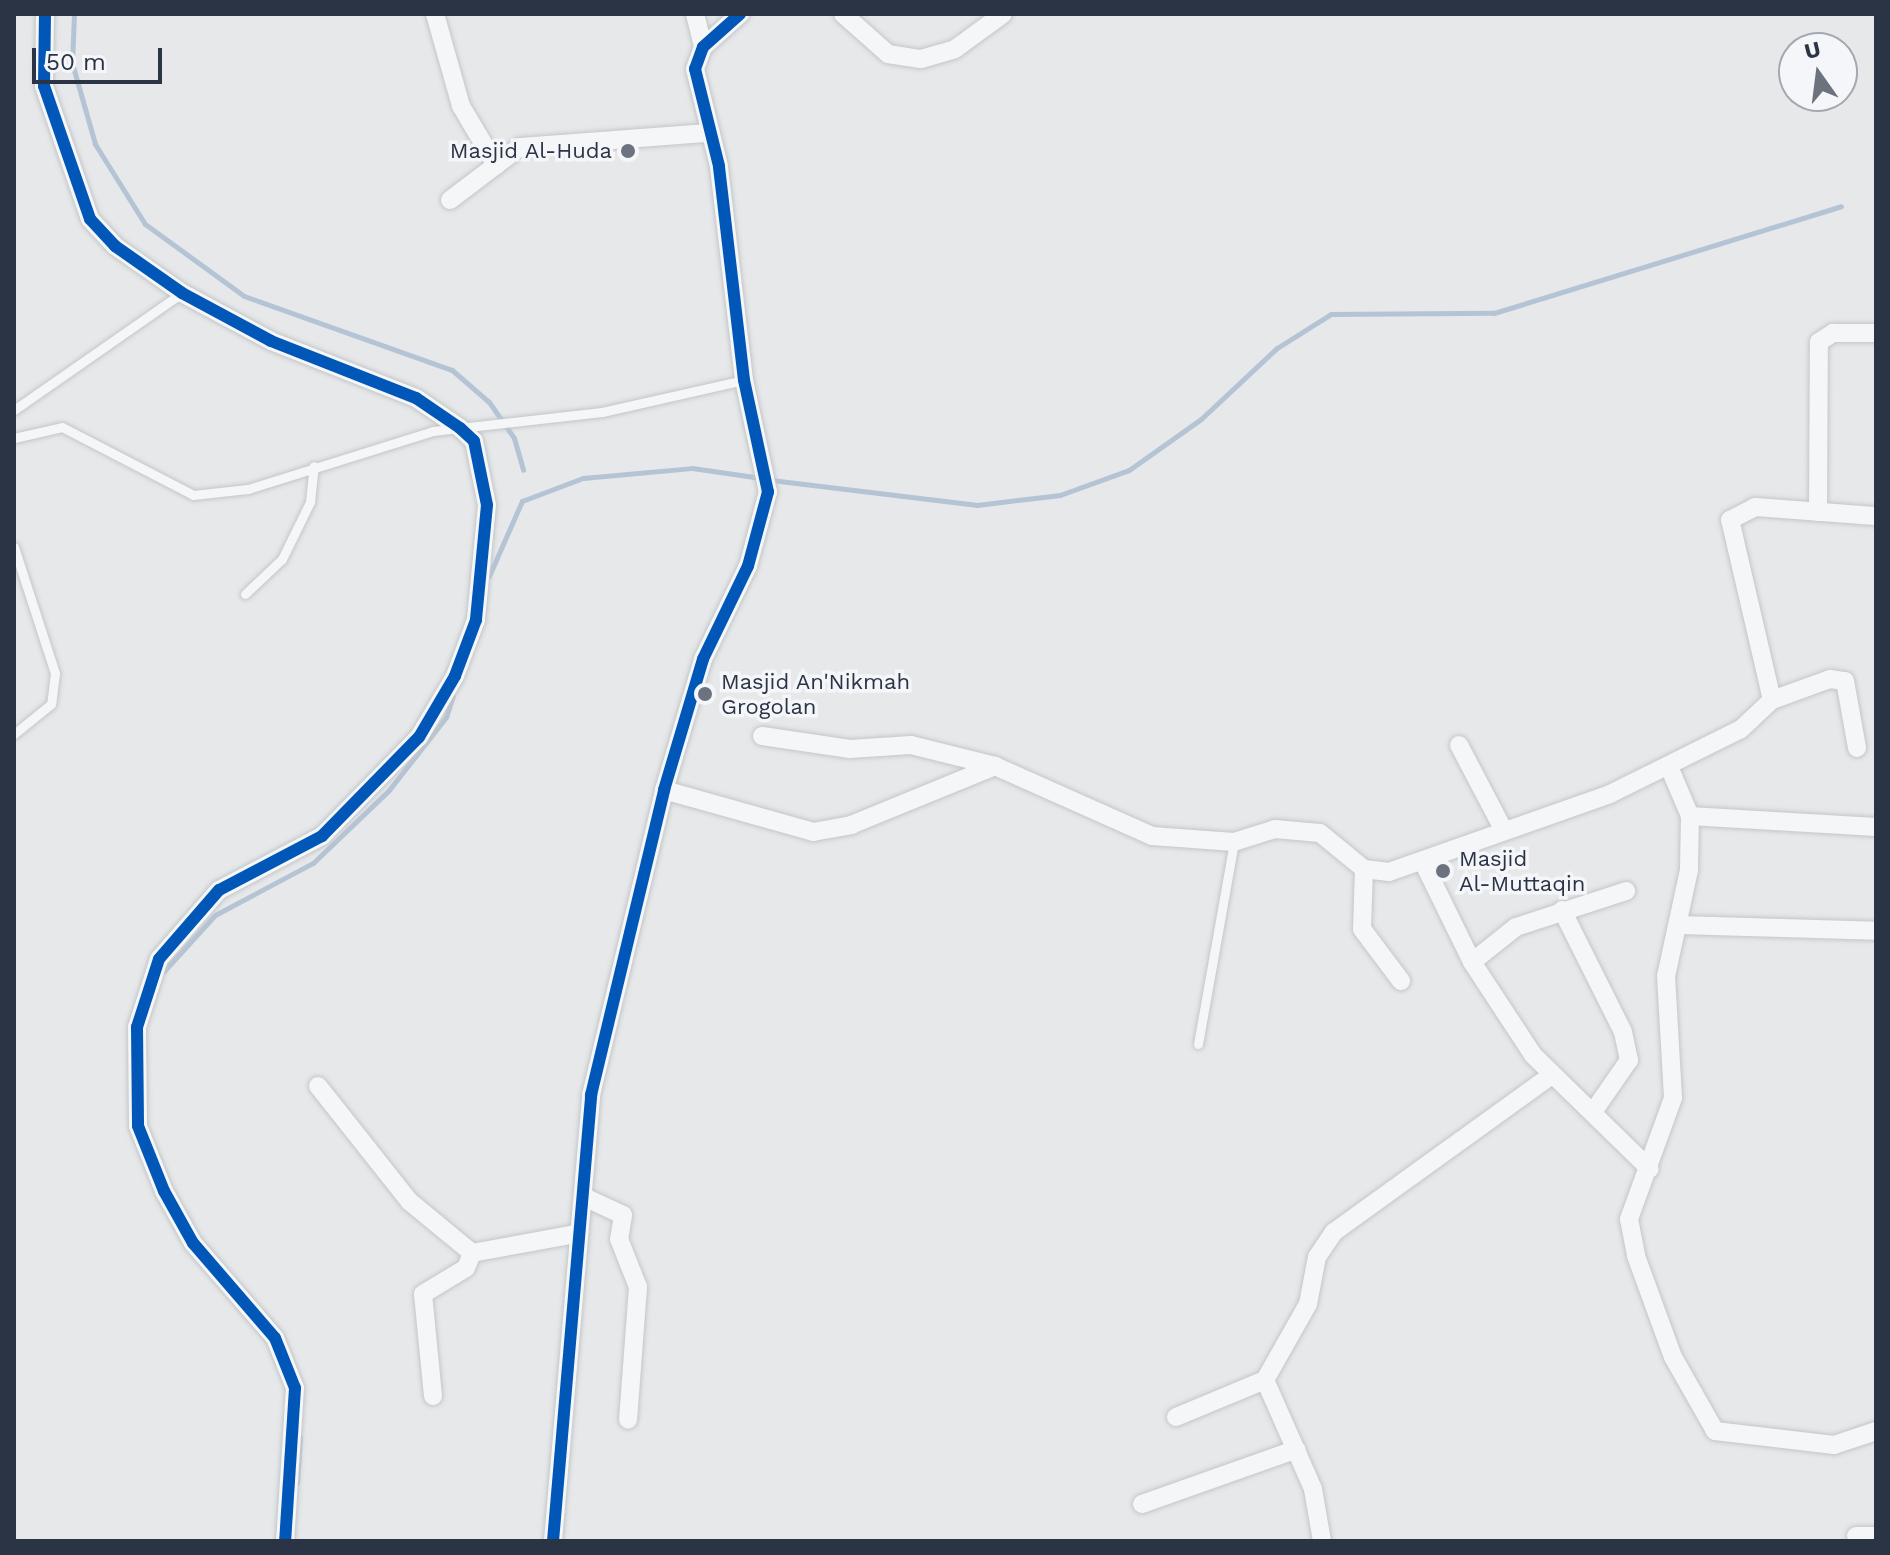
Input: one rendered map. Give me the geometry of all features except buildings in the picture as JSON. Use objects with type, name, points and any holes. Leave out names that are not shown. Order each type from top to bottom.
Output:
[{"type":"street","points":[[45,14],[44,86],[90,219],[115,246],[182,293],[271,341],[416,398],[473,432],[487,505],[476,620],[455,676],[419,737],[322,836],[219,890],[159,959],[137,1027],[138,1126],[164,1191],[193,1243],[275,1338],[295,1388],[285,1541]]},
{"type":"street","points":[[435,14],[461,106],[496,165]]},
{"type":"street","points":[[695,14],[703,47]]},
{"type":"street","points":[[553,1541],[576,1234],[584,1197],[591,1095],[664,790],[703,659],[748,566],[768,492],[754,413],[744,380],[719,166],[705,133],[695,69],[703,47],[740,14]]},
{"type":"street","points":[[843,14],[888,54],[921,59],[955,49],[1003,14]]},
{"type":"street","points":[[450,200],[520,147],[547,141],[705,133]]},
{"type":"street","points":[[1818,512],[1819,342],[1833,333],[1876,333]]},
{"type":"street","points":[[1772,700],[1730,520],[1755,507],[1876,516]]},
{"type":"street","points":[[762,736],[850,749],[911,745],[995,766],[1152,836],[1234,842],[1275,829],[1320,833],[1364,869],[1424,864],[1502,827],[1670,769],[1741,729],[1772,700],[1830,679],[1845,681],[1857,748]]},
{"type":"street","points":[[1459,745],[1502,827]]},
{"type":"street","points":[[664,790],[813,832],[851,825],[995,766]]},
{"type":"street","points":[[1670,769],[1690,816],[1679,925],[1666,976],[1673,1098],[1650,1169],[1637,1191],[1630,1233],[1700,1415],[1733,1437],[1834,1445],[1876,1431]]},
{"type":"street","points":[[1690,816],[1876,827]]},
{"type":"street","points":[[1424,864],[1472,962],[1552,1075],[1650,1169]]},
{"type":"street","points":[[1364,869],[1362,929],[1401,981]]},
{"type":"street","points":[[1472,962],[1516,927],[1626,891]]},
{"type":"street","points":[[1562,910],[1629,1060],[1593,1112]]},
{"type":"street","points":[[1679,925],[1876,931]]},
{"type":"street","points":[[1176,1417],[1265,1380],[1308,1304],[1317,1257],[1334,1232],[1552,1075]]},
{"type":"street","points":[[318,1086],[409,1201],[472,1253],[576,1234]]},
{"type":"street","points":[[584,1197],[623,1215],[619,1239],[638,1287],[628,1420]]},
{"type":"street","points":[[433,1396],[423,1294],[466,1268],[472,1253]]},
{"type":"street","points":[[1265,1380],[1297,1449],[1322,1541]]},
{"type":"street","points":[[1142,1504],[1297,1449]]},
{"type":"street","points":[[1856,1536],[1876,1536]]},
{"type":"lane","points":[[14,410],[182,293]]},
{"type":"lane","points":[[14,438],[62,427],[193,495],[248,489],[396,439],[473,432],[744,380]]},
{"type":"lane","points":[[245,594],[282,559],[310,502],[314,466]]},
{"type":"lane","points":[[14,547],[55,673],[51,704],[14,734]]},
{"type":"lane","points":[[1198,1044],[1234,842]]},
{"type":"waterway","points":[[74,14],[72,63],[95,144],[145,224],[244,296],[452,370],[489,402],[514,438],[523,470]]},
{"type":"waterway","points":[[771,480],[977,505],[1060,495],[1129,470],[1201,419],[1277,348],[1331,314],[1494,313],[1841,206]]},
{"type":"waterway","points":[[489,576],[522,501],[583,478],[692,468],[761,478]]},
{"type":"waterway","points":[[164,971],[215,915],[313,863],[389,790],[446,717],[453,696]]},
{"type":"waterway","points":[[297,1483],[300,1437]]},
{"type":"cycle path","points":[[45,14],[44,86],[90,219],[115,246],[182,293],[271,341],[416,398],[460,428],[474,441],[487,505],[476,620],[455,676],[419,737],[322,836],[219,890],[159,959],[137,1027],[138,1126],[164,1191],[193,1243],[275,1338],[295,1388],[285,1541]]},
{"type":"cycle path","points":[[553,1541],[591,1095],[664,790],[703,659],[748,566],[768,492],[744,380],[719,166],[695,69],[703,47],[740,14]]},
{"type":"place","name":"Masjid Al-Huda","points":[[628,151]]},
{"type":"place","name":"Masjid An'Nikmah Grogolan","points":[[705,694]]},
{"type":"place","name":"Masjid Al-Muttaqin","points":[[1443,871]]}]
